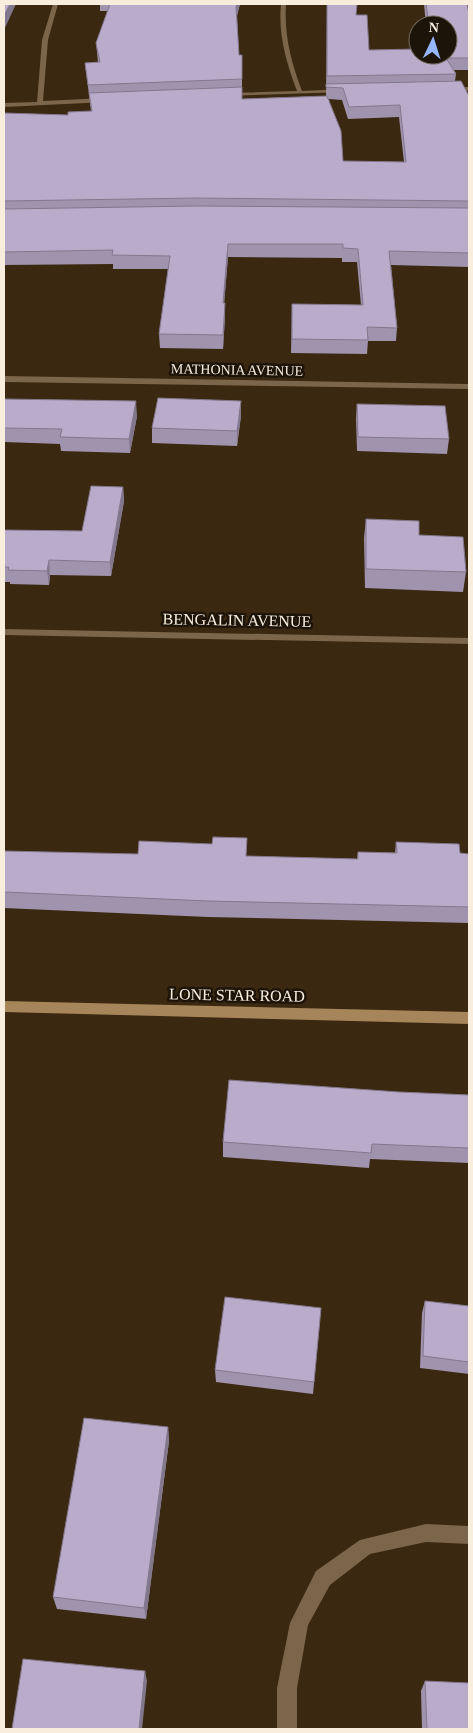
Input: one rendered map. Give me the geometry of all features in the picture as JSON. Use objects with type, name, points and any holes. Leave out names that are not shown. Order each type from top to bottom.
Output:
[{"type":"street","points":[[40,103],[43,47],[49,17],[55,4]]},
{"type":"street","points":[[283,4],[281,25],[287,58],[300,92]]},
{"type":"street","points":[[442,89],[469,89]]},
{"type":"street","points":[[220,96],[348,91]]},
{"type":"street","points":[[4,105],[110,100]]},
{"type":"street","name":"MATHONIA AVENUE","points":[[4,380],[469,388]]},
{"type":"street","name":"BENGALIN AVENUE","points":[[4,632],[469,641]]},
{"type":"street","name":"LONE STAR ROAD","points":[[4,1006],[469,1018]]},
{"type":"street","points":[[287,1729],[287,1688],[299,1622],[323,1578],[366,1546],[426,1533],[469,1535]]},
{"type":"building","points":[[4,4],[10,4],[4,16]]},
{"type":"building","points":[[110,4],[237,4],[239,55],[242,55],[242,79],[88,85],[85,63],[100,62],[96,43]]},
{"type":"building","points":[[327,4],[357,4],[356,15],[367,15],[369,50],[408,49],[408,65],[450,65],[456,74],[327,76]]},
{"type":"building","points":[[426,4],[467,4],[469,14],[469,58],[458,58],[458,15],[428,15]]},
{"type":"building","points":[[461,81],[469,96],[469,201],[196,198],[4,201],[4,113],[68,115],[68,112],[92,111],[89,93],[242,87],[242,99],[327,96],[341,131],[343,161],[406,162],[400,105],[349,107],[343,88],[326,87],[326,84]]},
{"type":"building","points":[[196,206],[469,208],[469,253],[389,251],[397,328],[367,327],[368,340],[292,339],[292,304],[363,305],[358,249],[343,248],[343,244],[228,244],[223,303],[225,303],[223,335],[159,334],[170,256],[112,255],[113,250],[4,252],[4,209]]},
{"type":"building","points":[[158,398],[241,401],[237,431],[152,428]]},
{"type":"building","points":[[4,399],[136,401],[129,439],[60,437],[62,429],[4,428]]},
{"type":"building","points":[[357,404],[445,406],[449,439],[358,437]]},
{"type":"building","points":[[91,486],[123,487],[110,562],[49,560],[47,571],[8,570],[9,567],[4,567],[4,530],[82,531]]},
{"type":"building","points":[[366,519],[419,521],[419,535],[463,537],[466,572],[366,569]]},
{"type":"building","points":[[213,837],[247,838],[246,856],[358,859],[358,852],[397,853],[396,842],[459,844],[460,853],[469,854],[469,907],[208,901],[4,892],[4,851],[138,854],[139,841],[212,844]]},
{"type":"building","points":[[229,1080],[469,1095],[469,1148],[372,1144],[371,1153],[223,1142]]},
{"type":"building","points":[[225,1297],[321,1308],[314,1382],[215,1370]]},
{"type":"building","points":[[425,1301],[469,1306],[469,1362],[423,1356]]},
{"type":"building","points":[[84,1418],[168,1427],[144,1608],[53,1597]]},
{"type":"building","points":[[23,1659],[145,1671],[139,1729],[12,1729]]},
{"type":"building","points":[[425,1681],[469,1683],[469,1729],[427,1729]]}]
